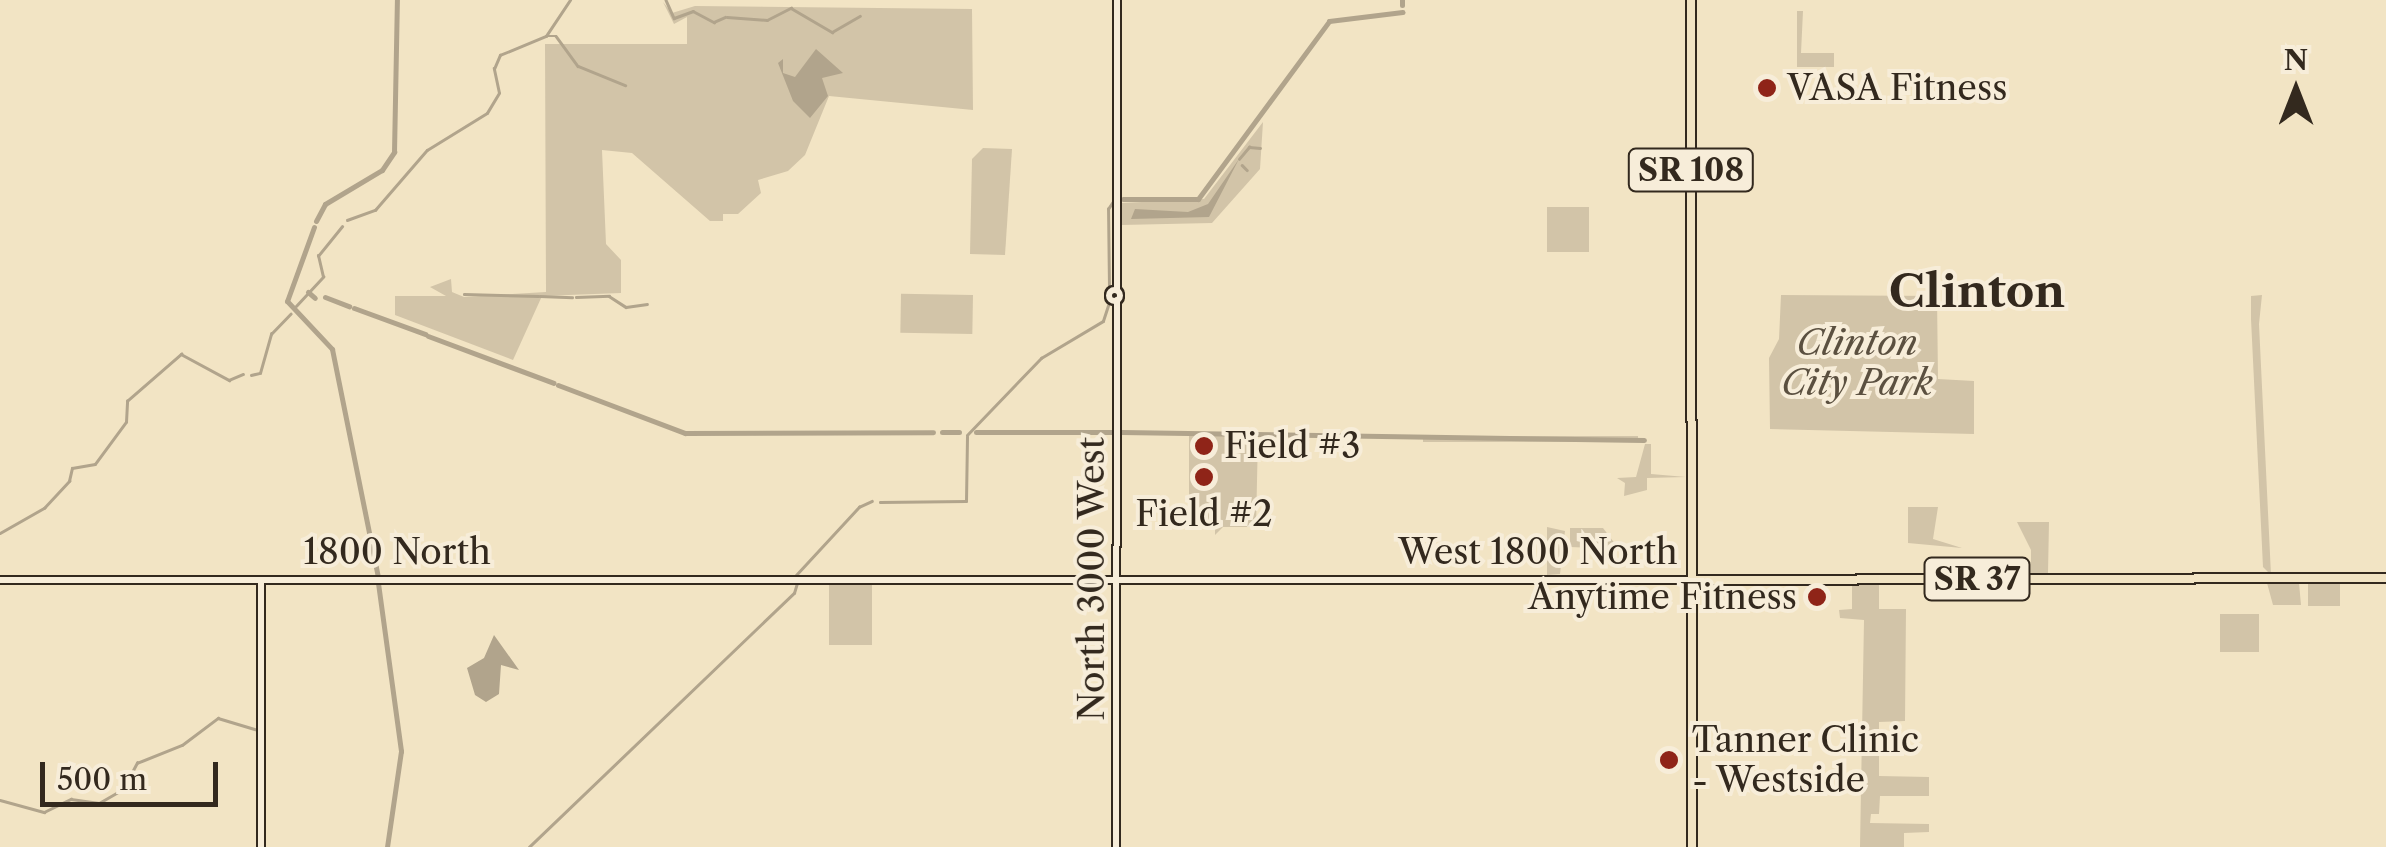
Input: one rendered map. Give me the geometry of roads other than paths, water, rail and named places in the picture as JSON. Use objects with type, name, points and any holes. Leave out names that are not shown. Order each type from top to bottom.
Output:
[{"type":"main road","name":"North 3000 West","points":[[1116,847],[1117,0]]},
{"type":"main road","name":"SR 108","points":[[1691,0],[1692,847]]},
{"type":"main road","name":"West 1800 North","points":[[796,580],[2386,578]]},
{"type":"main road","name":"1800 North","points":[[0,580],[796,580]]},
{"type":"main road","points":[[260,847],[261,580]]},
{"type":"waterway","points":[[316,221],[325,204],[382,170],[394,152],[397,0]]},
{"type":"waterway","points":[[347,220],[375,210],[427,150],[487,113],[499,93],[494,69],[500,55],[546,36],[570,0]]},
{"type":"waterway","points":[[666,0],[674,18],[693,11],[714,22],[725,17]]},
{"type":"waterway","points":[[1402,0],[1402,5]]},
{"type":"waterway","points":[[727,17],[767,20],[791,8],[832,32],[860,16]]},
{"type":"waterway","points":[[1123,199],[1198,199],[1329,21],[1402,12]]},
{"type":"waterway","points":[[547,36],[556,36],[578,66],[625,85]]},
{"type":"waterway","points":[[1239,159],[1249,147],[1260,148]]},
{"type":"waterway","points":[[1242,165],[1247,170]]},
{"type":"waterway","points":[[1109,287],[1108,209],[1114,200]]},
{"type":"waterway","points":[[296,306],[323,277],[318,256],[342,226]]},
{"type":"waterway","points":[[314,227],[287,301],[332,349],[378,578]]},
{"type":"waterway","points":[[308,292],[315,298]]},
{"type":"waterway","points":[[464,294],[538,296]]},
{"type":"waterway","points":[[540,296],[572,297]]},
{"type":"waterway","points":[[576,297],[609,296],[626,307],[647,304]]},
{"type":"waterway","points":[[325,297],[349,306]]},
{"type":"waterway","points":[[967,435],[1041,358],[1103,321],[1109,303]]},
{"type":"waterway","points":[[354,308],[425,334]]},
{"type":"waterway","points":[[251,375],[260,373],[271,334],[290,314]]},
{"type":"waterway","points":[[428,336],[554,383]]},
{"type":"waterway","points":[[0,533],[44,508],[69,481],[72,468],[95,464],[126,422],[127,401],[181,354],[229,380],[243,374]]},
{"type":"waterway","points":[[558,385],[685,433],[933,432]]},
{"type":"waterway","points":[[942,432],[959,432]]},
{"type":"waterway","points":[[976,432],[1112,432]]},
{"type":"waterway","points":[[1121,432],[1644,440]]},
{"type":"waterway","points":[[880,502],[966,501],[967,437]]},
{"type":"waterway","points":[[796,575],[859,507],[872,501]]},
{"type":"waterway","points":[[378,583],[401,751],[387,847]]},
{"type":"waterway","points":[[529,847],[794,593],[797,583]]},
{"type":"waterway","points":[[0,800],[44,812],[71,799],[99,803],[123,789],[137,763],[182,745],[218,718],[258,730]]},
{"type":"place","name":"VASA Fitness","points":[[1767,88]]},
{"type":"place","name":"Field #3","points":[[1204,446]]},
{"type":"place","name":"Field #2","points":[[1204,477]]},
{"type":"place","name":"Anytime Fitness","points":[[1817,597]]},
{"type":"place","name":"Tanner Clinic - Westside","points":[[1669,760]]},
{"type":"district","name":"Clinton","points":[[1977,292]]},
{"type":"park label","name":"Clinton City Park","points":[[1857,363]]}]
